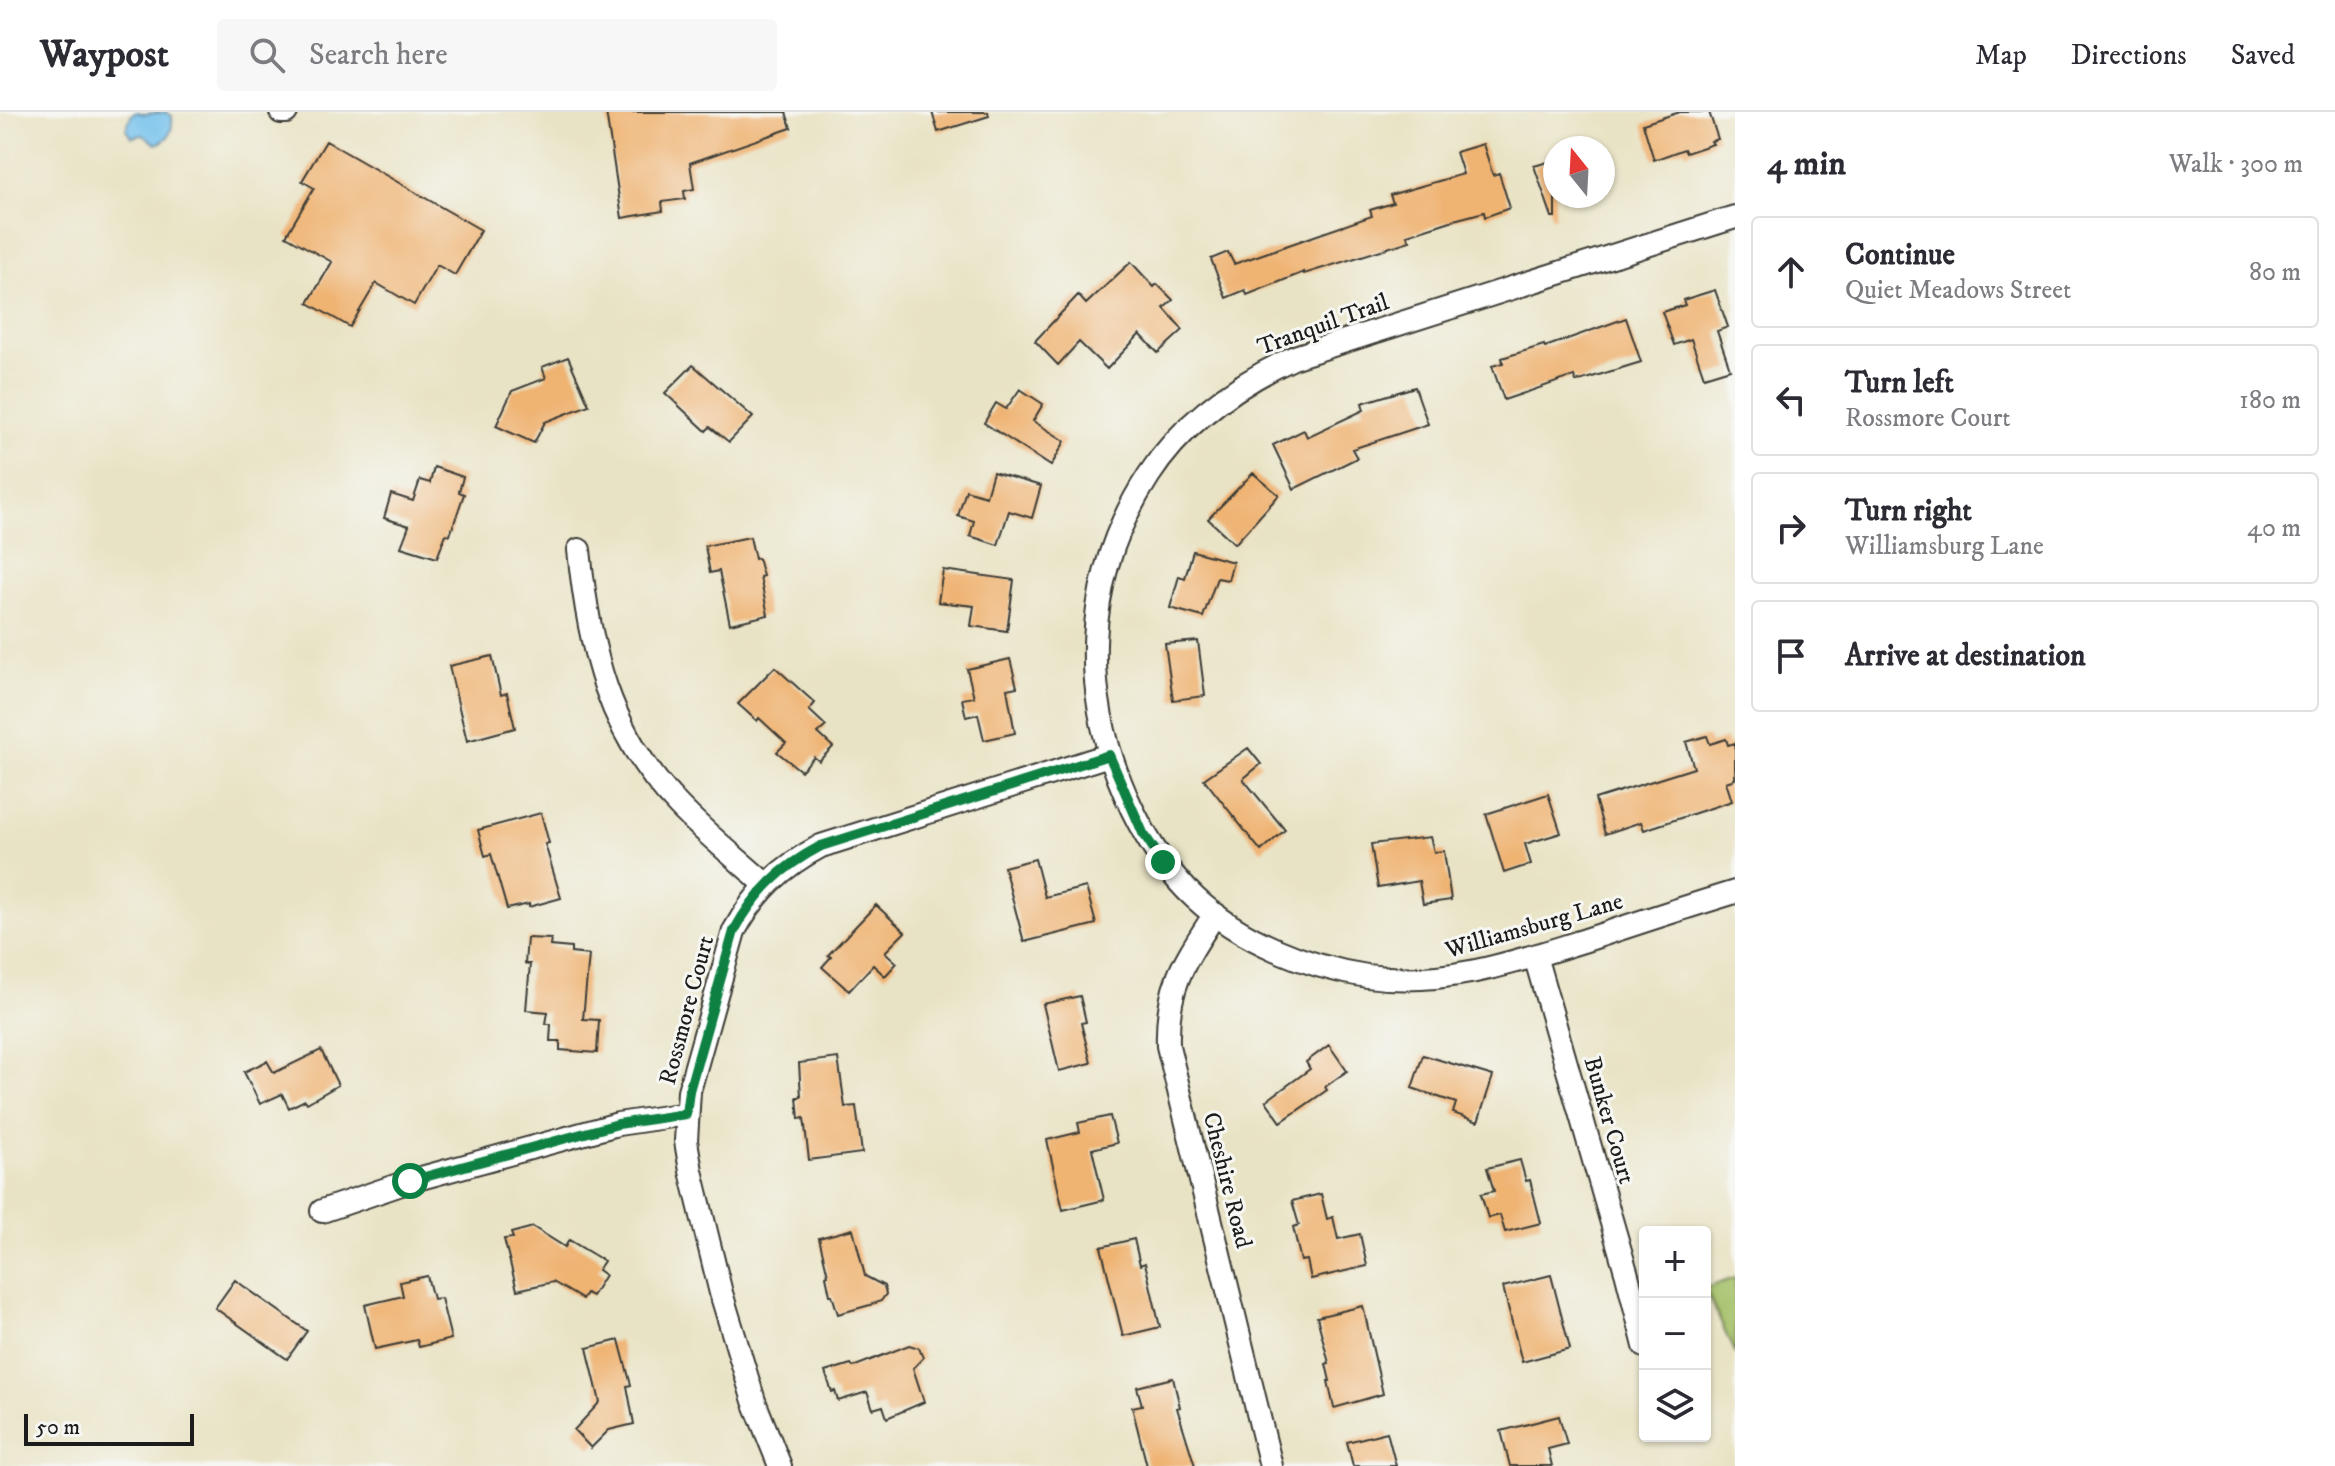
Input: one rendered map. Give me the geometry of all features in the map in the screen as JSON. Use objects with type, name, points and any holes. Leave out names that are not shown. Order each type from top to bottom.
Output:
[{"type":"street","name":"Tranquil Trail","points":[[1109,755],[1095,684],[1094,637],[1101,588],[1115,541],[1131,505],[1157,464],[1200,417],[1250,380],[1295,357],[1735,217]]},
{"type":"street","points":[[579,550],[588,626],[598,668],[612,709],[630,742],[678,805],[765,884]]},
{"type":"street","name":"Rossmore Court","points":[[780,1466],[754,1401],[721,1293],[686,1141],[689,1091],[734,931],[765,884],[798,858],[821,846],[1109,755]]},
{"type":"street","name":"Williamsburg Lane","points":[[1109,755],[1143,833],[1194,898],[1249,936],[1337,971],[1408,979],[1484,971],[1735,892]]},
{"type":"street","name":"Cheshire Road","points":[[1215,914],[1181,967],[1170,997],[1168,1046],[1271,1466]]},
{"type":"street","name":"Bunker Court","points":[[1535,956],[1639,1322]]},
{"type":"street","points":[[322,1211],[410,1181],[618,1124],[686,1114]]},
{"type":"green space","points":[[1735,1278],[1735,1354],[1711,1301],[1711,1286]]},
{"type":"water","points":[[166,112],[172,116],[167,137],[156,144],[143,135],[132,137],[126,129],[132,114]]},
{"type":"building","points":[[606,112],[786,112],[791,128],[690,163],[694,189],[684,191],[685,199],[662,202],[663,211],[622,218]]},
{"type":"building","points":[[932,112],[988,112],[989,116],[938,132]]},
{"type":"building","points":[[1680,112],[1709,112],[1718,139],[1711,141],[1713,144],[1686,153],[1684,149],[1654,160],[1643,124]]},
{"type":"building","points":[[326,141],[481,230],[455,275],[437,265],[414,305],[376,283],[350,327],[308,303],[332,262],[286,236],[314,188],[302,181]]},
{"type":"building","points":[[1483,144],[1493,175],[1499,173],[1510,208],[1485,217],[1484,212],[1454,220],[1407,235],[1410,241],[1304,272],[1247,295],[1245,290],[1226,298],[1211,259],[1228,252],[1234,264],[1372,216],[1370,210],[1393,203],[1390,195],[1463,174],[1456,152]]},
{"type":"building","points":[[1543,163],[1543,192],[1534,166]]},
{"type":"building","points":[[1549,208],[1555,208],[1555,217],[1552,217]]},
{"type":"building","points":[[1131,262],[1154,287],[1157,284],[1173,300],[1164,308],[1183,330],[1158,353],[1140,334],[1107,369],[1079,342],[1058,365],[1035,341],[1078,295],[1086,304]]},
{"type":"building","points":[[1715,290],[1728,327],[1717,331],[1730,369],[1704,377],[1691,339],[1674,345],[1662,312],[1685,305],[1683,300]]},
{"type":"building","points":[[1626,318],[1641,362],[1576,382],[1574,376],[1504,400],[1492,366],[1503,363],[1502,358],[1545,347]]},
{"type":"building","points":[[568,357],[589,405],[545,422],[534,443],[496,426],[512,391],[546,378],[542,367]]},
{"type":"building","points":[[693,365],[753,417],[729,442],[710,427],[706,431],[665,393]]},
{"type":"building","points":[[1415,387],[1428,424],[1352,449],[1357,458],[1294,489],[1273,445],[1304,430],[1307,437],[1364,410],[1362,403]]},
{"type":"building","points":[[1020,389],[1043,404],[1033,421],[1065,441],[1051,466],[984,423],[996,403],[1006,409]]},
{"type":"building","points":[[434,467],[463,477],[459,492],[464,494],[450,535],[446,534],[437,558],[401,547],[409,526],[384,518],[391,494],[413,501],[420,480],[430,483]]},
{"type":"building","points":[[993,472],[1041,486],[1032,518],[1009,511],[998,545],[970,536],[974,521],[958,516],[966,490],[986,496]]},
{"type":"building","points":[[1253,473],[1279,495],[1235,544],[1208,519]]},
{"type":"building","points":[[750,537],[763,576],[760,577],[768,615],[730,624],[719,571],[710,573],[705,546]]},
{"type":"building","points":[[1193,551],[1233,562],[1228,580],[1217,578],[1203,617],[1170,608],[1179,576],[1185,578]]},
{"type":"building","points":[[943,570],[1014,580],[1007,631],[971,626],[974,606],[938,602]]},
{"type":"building","points":[[1198,641],[1205,696],[1173,700],[1165,644]]},
{"type":"building","points":[[492,656],[501,695],[507,693],[515,728],[467,741],[449,666]]},
{"type":"building","points":[[1010,659],[1017,687],[1007,689],[1015,733],[984,740],[978,714],[966,717],[962,699],[974,697],[967,669]]},
{"type":"building","points":[[775,667],[815,703],[809,710],[826,726],[818,733],[833,747],[819,761],[814,757],[801,771],[777,752],[786,743],[738,704]]},
{"type":"building","points":[[1707,736],[1710,744],[1726,739],[1728,745],[1735,743],[1735,779],[1726,782],[1732,801],[1644,830],[1641,822],[1605,834],[1595,799],[1694,768],[1686,742]]},
{"type":"building","points":[[1248,748],[1261,764],[1243,779],[1285,830],[1261,851],[1204,779]]},
{"type":"building","points":[[1548,794],[1561,833],[1525,844],[1531,864],[1504,873],[1486,814]]},
{"type":"building","points":[[541,813],[549,843],[545,844],[561,898],[529,907],[529,904],[507,909],[491,854],[485,856],[478,830]]},
{"type":"building","points":[[1430,837],[1434,852],[1444,851],[1451,900],[1423,904],[1419,881],[1378,888],[1371,844]]},
{"type":"building","points":[[1035,859],[1045,897],[1086,887],[1096,924],[1024,942],[1004,867]]},
{"type":"building","points":[[876,905],[905,932],[885,952],[897,963],[885,976],[873,965],[849,991],[822,967],[831,957],[828,955]]},
{"type":"building","points":[[527,938],[551,939],[550,946],[571,948],[571,953],[589,955],[583,1019],[599,1020],[597,1053],[560,1050],[560,1041],[550,1041],[551,1024],[546,1024],[548,1012],[526,1010],[530,964],[525,964]]},
{"type":"building","points":[[1080,996],[1086,1022],[1081,1023],[1091,1063],[1059,1071],[1043,1004]]},
{"type":"building","points":[[1329,1045],[1347,1071],[1325,1087],[1327,1090],[1281,1122],[1266,1101],[1310,1069],[1306,1062]]},
{"type":"building","points":[[321,1050],[338,1085],[307,1103],[305,1100],[289,1108],[282,1094],[260,1104],[244,1072],[267,1061],[274,1073]]},
{"type":"building","points":[[1423,1055],[1493,1076],[1478,1122],[1453,1113],[1456,1103],[1412,1088]]},
{"type":"building","points":[[838,1058],[845,1107],[856,1106],[862,1153],[809,1160],[804,1118],[799,1119],[799,1063]]},
{"type":"building","points":[[1110,1116],[1117,1143],[1092,1149],[1104,1200],[1063,1210],[1047,1140],[1080,1132],[1078,1123]]},
{"type":"building","points":[[1520,1160],[1526,1181],[1530,1180],[1541,1223],[1505,1232],[1500,1215],[1488,1218],[1481,1194],[1494,1191],[1487,1168]]},
{"type":"building","points":[[1321,1194],[1327,1219],[1333,1217],[1338,1239],[1360,1234],[1367,1266],[1311,1279],[1307,1260],[1301,1261],[1293,1227],[1299,1225],[1292,1201]]},
{"type":"building","points":[[533,1227],[565,1247],[569,1240],[604,1261],[598,1270],[605,1275],[592,1296],[586,1293],[582,1299],[553,1282],[517,1290],[504,1239],[513,1238],[511,1233]]},
{"type":"building","points":[[853,1229],[865,1276],[884,1286],[886,1294],[881,1301],[838,1314],[830,1295],[819,1238]]},
{"type":"building","points":[[1134,1239],[1140,1265],[1145,1263],[1160,1327],[1123,1336],[1101,1247]]},
{"type":"building","points":[[1551,1275],[1570,1349],[1522,1362],[1503,1287]]},
{"type":"building","points":[[427,1276],[433,1299],[441,1298],[451,1339],[419,1347],[417,1340],[375,1349],[365,1305],[403,1296],[400,1282]]},
{"type":"building","points":[[235,1280],[307,1331],[287,1359],[215,1308]]},
{"type":"building","points":[[1363,1306],[1383,1394],[1334,1408],[1326,1364],[1329,1363],[1317,1317]]},
{"type":"building","points":[[619,1340],[631,1385],[627,1386],[634,1424],[609,1430],[591,1448],[574,1430],[600,1402],[587,1348]]},
{"type":"building","points":[[909,1345],[919,1348],[923,1358],[913,1368],[924,1402],[887,1418],[883,1406],[873,1409],[867,1392],[838,1401],[825,1372],[851,1364],[853,1367]]},
{"type":"building","points":[[1173,1378],[1180,1407],[1177,1408],[1195,1466],[1147,1466],[1132,1407],[1142,1405],[1137,1387]]},
{"type":"building","points":[[1559,1416],[1567,1444],[1548,1449],[1552,1466],[1510,1466],[1501,1431]]},
{"type":"building","points":[[1387,1432],[1396,1466],[1353,1466],[1347,1442]]},
{"type":"route","points":[[410,1181],[618,1124],[686,1114],[710,1009],[734,931],[765,884],[798,858],[821,846],[1109,755],[1143,833],[1163,862]]}]
